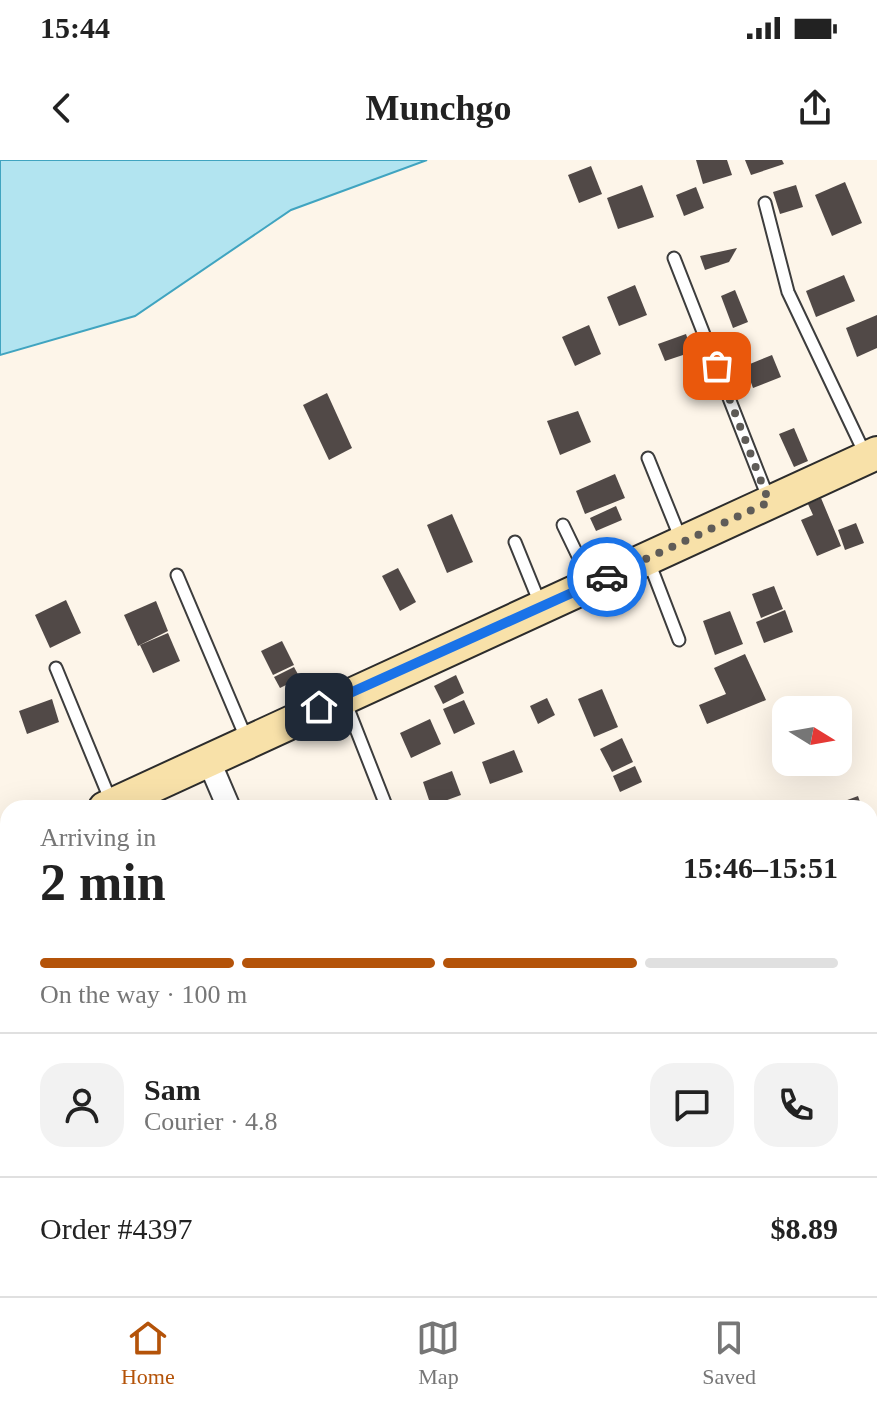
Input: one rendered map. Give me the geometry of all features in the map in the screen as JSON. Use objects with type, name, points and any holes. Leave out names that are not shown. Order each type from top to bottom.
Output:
[{"type":"main road","points":[[121,800],[872,455]]},
{"type":"street","points":[[208,759],[226,800]]},
{"type":"lane","points":[[765,203],[788,292],[872,455]]},
{"type":"lane","points":[[674,258],[769,502]]},
{"type":"lane","points":[[648,458],[682,542]]},
{"type":"lane","points":[[563,525],[591,584]]},
{"type":"lane","points":[[515,542],[541,606]]},
{"type":"lane","points":[[648,558],[679,640]]},
{"type":"lane","points":[[177,575],[247,741]]},
{"type":"lane","points":[[56,668],[106,800]]},
{"type":"lane","points":[[343,696],[384,800]]},
{"type":"water","points":[[0,160],[427,160],[291,210],[135,316],[0,355]]},
{"type":"building","points":[[696,160],[727,160],[732,175],[703,184]]},
{"type":"building","points":[[745,160],[782,160],[784,164],[751,175]]},
{"type":"building","points":[[591,166],[602,194],[579,203],[568,175]]},
{"type":"building","points":[[845,182],[862,223],[832,236],[815,195]]},
{"type":"building","points":[[642,185],[654,217],[618,229],[607,198]]},
{"type":"building","points":[[796,185],[803,207],[780,214],[773,192]]},
{"type":"building","points":[[696,187],[704,208],[684,216],[676,195]]},
{"type":"building","points":[[737,248],[729,262],[705,270],[700,256]]},
{"type":"building","points":[[844,275],[855,301],[816,317],[806,291]]},
{"type":"building","points":[[635,285],[647,315],[619,326],[607,297]]},
{"type":"building","points":[[735,290],[748,322],[733,328],[721,296]]},
{"type":"building","points":[[877,315],[877,348],[857,357],[846,328]]},
{"type":"building","points":[[589,325],[601,354],[575,366],[562,337]]},
{"type":"building","points":[[686,334],[692,352],[665,361],[658,344]]},
{"type":"building","points":[[772,355],[781,377],[753,388],[745,366]]},
{"type":"building","points":[[327,393],[352,448],[329,460],[303,405]]},
{"type":"building","points":[[578,411],[591,442],[560,455],[547,421]]},
{"type":"building","points":[[794,428],[808,461],[794,467],[779,434]]},
{"type":"building","points":[[615,474],[625,498],[585,514],[576,491]]},
{"type":"building","points":[[821,498],[841,546],[817,556],[801,520],[813,515],[808,504]]},
{"type":"building","points":[[616,506],[622,520],[596,531],[590,518]]},
{"type":"building","points":[[452,514],[473,562],[447,573],[427,525]]},
{"type":"building","points":[[856,523],[864,543],[845,550],[838,530]]},
{"type":"building","points":[[398,568],[416,602],[400,611],[382,576]]},
{"type":"building","points":[[774,586],[783,609],[761,618],[752,594]]},
{"type":"building","points":[[66,600],[81,633],[50,648],[35,615]]},
{"type":"building","points":[[156,601],[168,631],[138,646],[124,615]]},
{"type":"building","points":[[785,610],[793,632],[764,643],[756,622]]},
{"type":"building","points":[[730,611],[743,644],[715,655],[703,621]]},
{"type":"building","points":[[168,633],[180,661],[153,673],[140,645]]},
{"type":"building","points":[[282,641],[294,665],[273,675],[261,651]]},
{"type":"building","points":[[745,654],[766,700],[707,724],[699,705],[726,694],[714,668]]},
{"type":"building","points":[[294,667],[300,678],[280,688],[274,677]]},
{"type":"building","points":[[456,675],[464,693],[443,704],[434,686]]},
{"type":"building","points":[[602,689],[618,727],[594,737],[578,699]]},
{"type":"building","points":[[547,698],[555,715],[538,724],[530,706]]},
{"type":"building","points":[[52,699],[59,722],[27,734],[19,711]]},
{"type":"building","points":[[464,700],[475,724],[454,734],[443,709]]},
{"type":"building","points":[[430,719],[441,744],[411,758],[400,733]]},
{"type":"building","points":[[622,738],[633,762],[612,772],[600,749]]},
{"type":"building","points":[[514,750],[523,772],[490,784],[482,762]]},
{"type":"building","points":[[635,766],[642,782],[620,792],[613,776]]},
{"type":"building","points":[[452,771],[461,795],[447,800],[429,800],[423,782]]},
{"type":"way so far","points":[[607,577],[769,502],[717,366]]},
{"type":"route","points":[[319,707],[607,577]]}]
